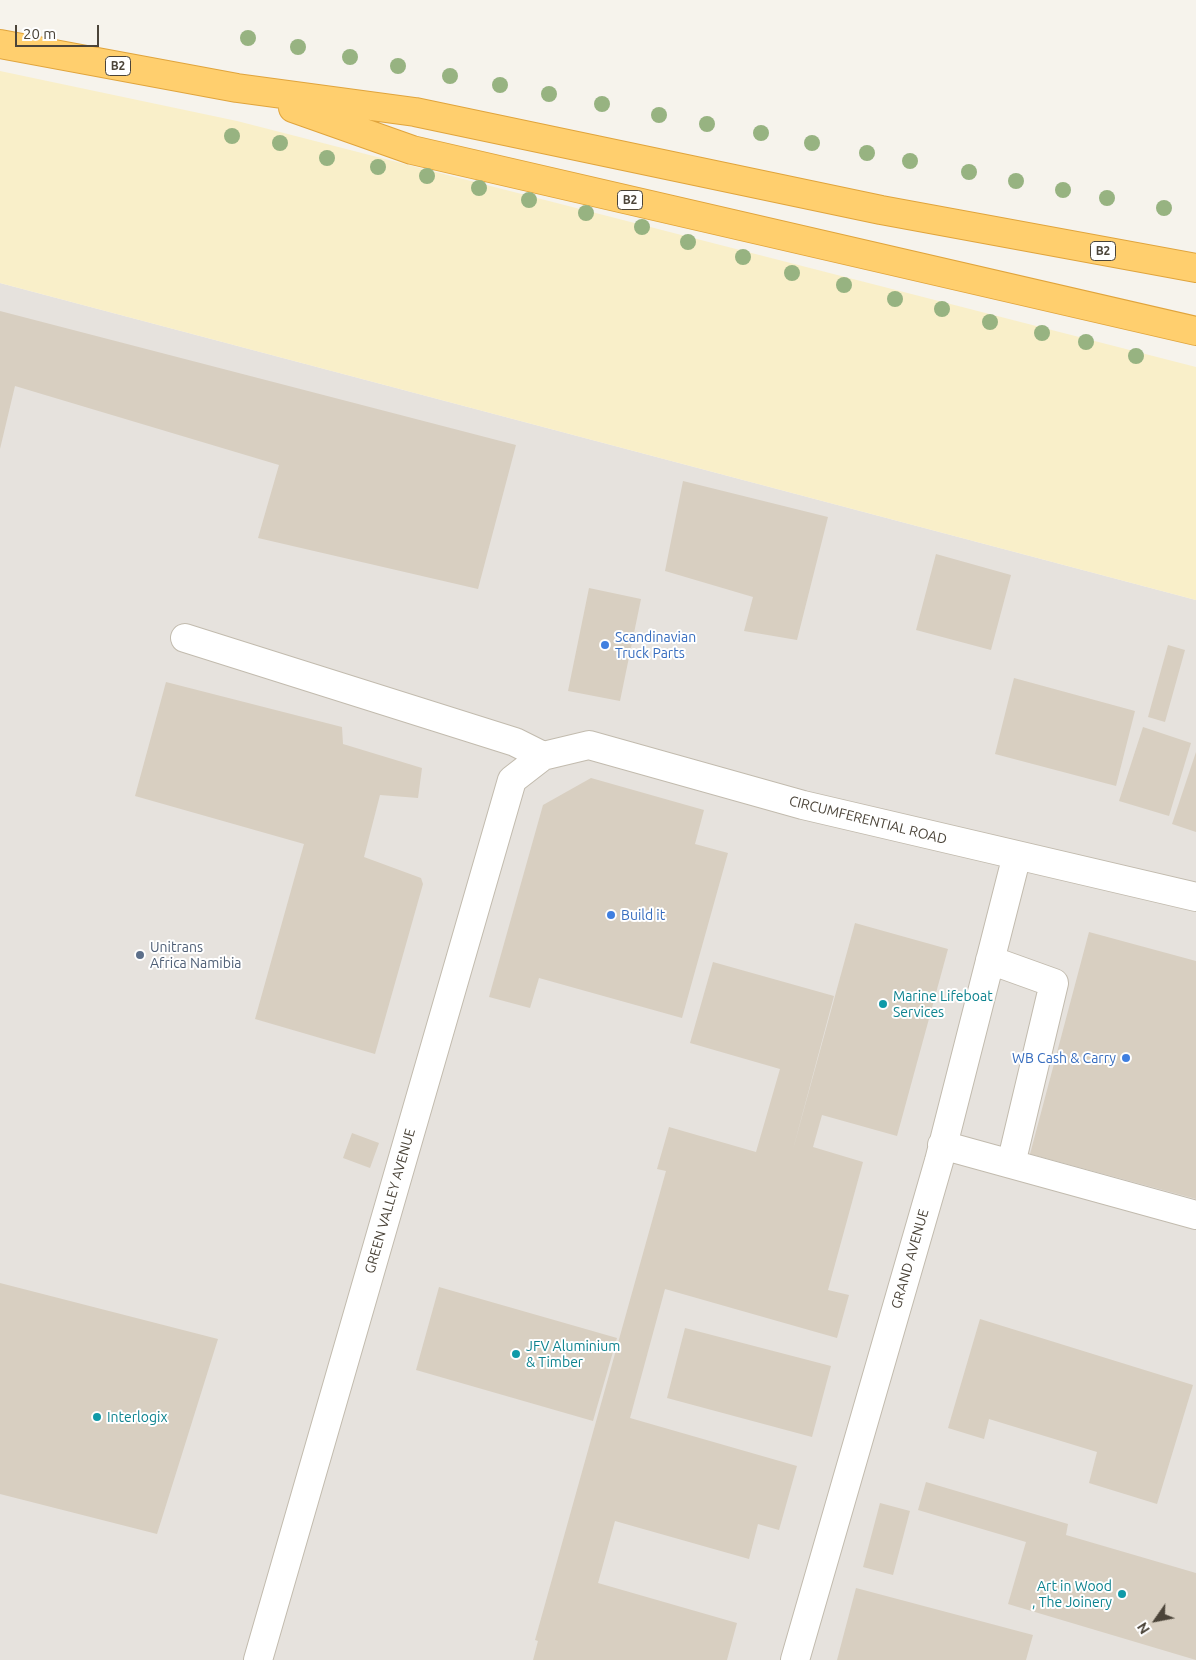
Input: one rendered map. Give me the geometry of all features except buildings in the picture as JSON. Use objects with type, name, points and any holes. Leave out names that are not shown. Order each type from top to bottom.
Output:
[{"type":"highway","name":"B2","points":[[0,44],[237,88],[415,112],[881,210],[1196,268]]},
{"type":"highway","name":"B2","points":[[237,88],[412,150],[1196,331]]},
{"type":"street","points":[[185,638],[515,742],[543,756]]},
{"type":"street","name":"CIRCUMFERENTIAL ROAD","points":[[543,756],[589,745],[803,805],[1196,897]]},
{"type":"street","name":"GREEN VALLEY AVENUE","points":[[258,1660],[512,780],[543,756]]},
{"type":"street","name":"GRAND AVENUE","points":[[795,1660],[942,1145],[1017,855]]},
{"type":"street","points":[[990,960],[1054,983],[1011,1164]]},
{"type":"street","points":[[942,1145],[1196,1215]]},
{"type":"shaded area","points":[[0,283],[1196,600],[1196,1660],[0,1660]]},
{"type":"sand","points":[[0,71],[237,121],[1196,367],[1196,600],[0,283]]},
{"type":"place","name":"Scandinavian Truck Parts","points":[[605,645]]},
{"type":"place","name":"Build it","points":[[611,915]]},
{"type":"place","name":"Unitrans Africa Namibia","points":[[140,955]]},
{"type":"place","name":"Marine Lifeboat Services","points":[[883,1004]]},
{"type":"place","name":"WB Cash & Carry","points":[[1126,1058]]},
{"type":"place","name":"JFV Aluminium & Timber","points":[[516,1354]]},
{"type":"place","name":"Interlogix","points":[[97,1417]]},
{"type":"place","name":"Art in Wood , The Joinery","points":[[1122,1594]]}]
